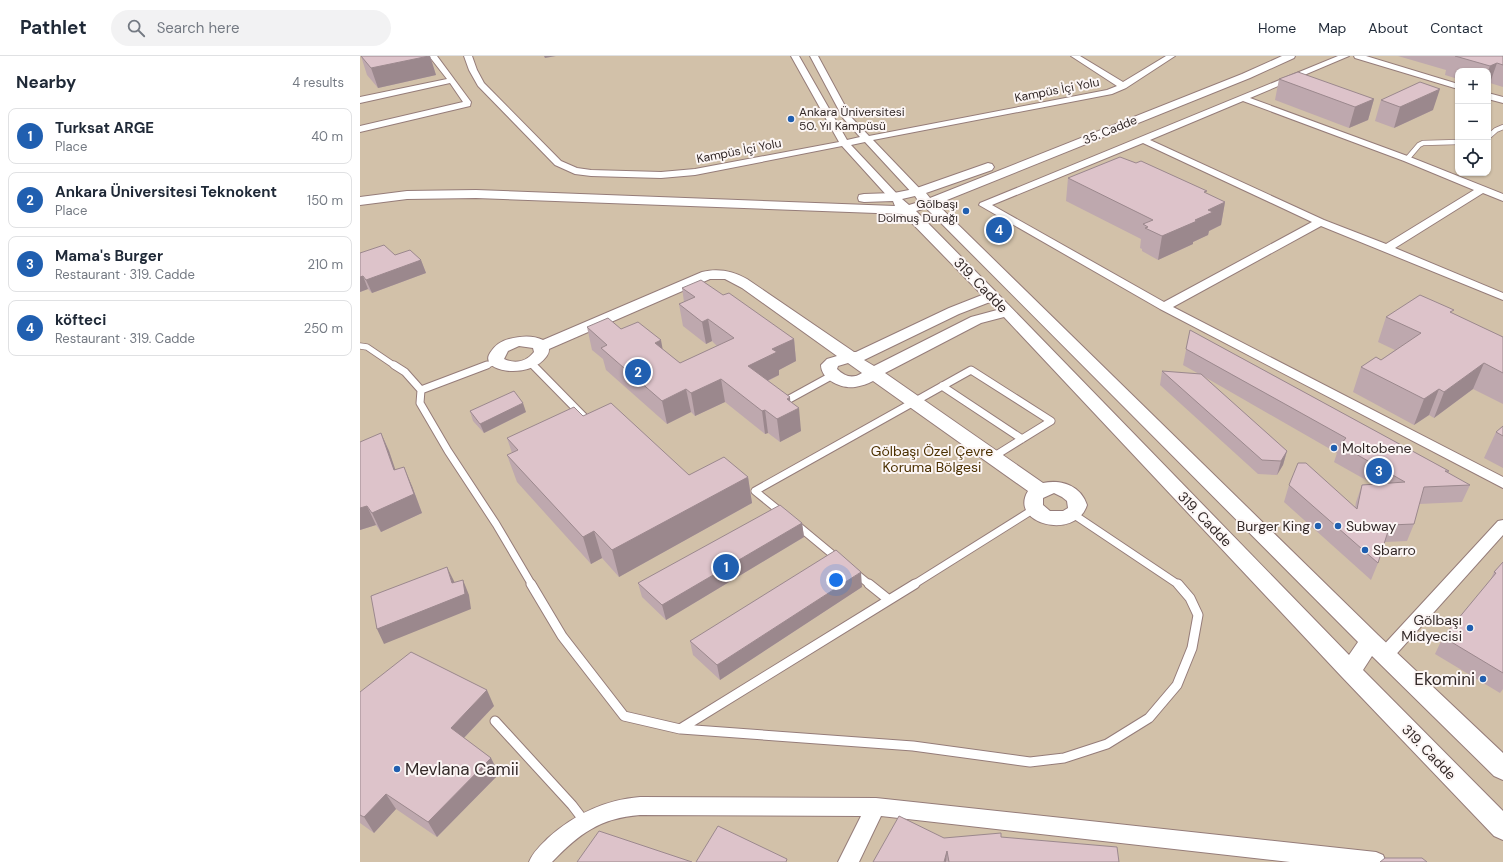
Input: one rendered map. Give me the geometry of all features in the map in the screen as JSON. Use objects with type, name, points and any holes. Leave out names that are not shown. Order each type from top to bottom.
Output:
[{"type":"street","points":[[360,129],[465,105],[467,102],[433,56]]},
{"type":"street","name":"Kampüs İçi Yolu","points":[[468,56],[473,70],[481,84],[558,163],[575,171],[661,175],[678,174],[868,139],[1116,90],[1171,56]]},
{"type":"street","points":[[796,56],[844,143],[894,197]]},
{"type":"street","points":[[814,56],[847,118],[923,198]]},
{"type":"street","points":[[1075,56],[1123,86]]},
{"type":"street","name":"35. Cadde","points":[[1016,156],[1222,74],[1263,56]]},
{"type":"street","name":"35. Cadde","points":[[923,198],[1253,74],[1290,56]]},
{"type":"street","points":[[1345,56],[984,205],[1164,307],[1503,483]]},
{"type":"street","points":[[1358,56],[1455,85]]},
{"type":"street","points":[[360,100],[452,80]]},
{"type":"street","points":[[1491,97],[1503,100]]},
{"type":"street","points":[[1242,98],[1407,159],[1503,198]]},
{"type":"street","points":[[1144,140],[1320,222],[1387,248],[1503,297]]},
{"type":"street","points":[[360,201],[408,195],[476,194],[906,210],[923,198],[1001,161]]},
{"type":"street","points":[[360,195],[410,189],[465,187],[761,196],[923,198]]},
{"type":"street","points":[[1387,248],[1481,190]]},
{"type":"street","name":"319. Cadde","points":[[894,197],[992,296],[1350,671],[1503,828]]},
{"type":"street","name":"319. Cadde","points":[[923,198],[1378,648],[1503,769]]},
{"type":"street","points":[[1164,307],[1320,222]]},
{"type":"street","points":[[542,346],[707,275],[718,273],[728,274],[740,280],[1040,490]]},
{"type":"street","points":[[992,296],[954,311],[853,359],[843,358],[834,361],[829,365],[829,370],[833,375],[843,381],[855,383],[863,381],[873,373],[976,320],[1007,312]]},
{"type":"street","points":[[519,341],[533,341],[542,346],[541,355],[531,363],[523,366],[507,366],[497,361],[497,353],[500,349],[512,343],[519,341]]},
{"type":"street","points":[[1054,487],[1068,491],[1073,495],[1078,505],[1073,514],[1060,519],[1045,517],[1034,509],[1032,504],[1032,499],[1040,490],[1054,487]]},
{"type":"street","points":[[1350,671],[1378,648],[1503,525]]},
{"type":"street","points":[[540,862],[571,832],[599,814],[614,809],[640,806],[876,808],[1345,861],[1376,862]]},
{"type":"street","points":[[848,862],[876,808]]},
{"type":"lane","points":[[1491,134],[1503,127]]},
{"type":"lane","points":[[1407,159],[1419,145],[1423,143],[1455,142]]},
{"type":"lane","points":[[360,346],[367,347],[405,372],[421,390],[420,403],[448,451],[496,524],[562,636],[624,716],[680,729],[913,746],[1030,762],[1064,758],[1107,744],[1149,718],[1177,685],[1192,648],[1198,615],[1190,598],[1182,586],[1073,514]]},
{"type":"lane","points":[[421,390],[497,361]]},
{"type":"lane","points":[[531,363],[597,430]]},
{"type":"lane","points":[[889,600],[755,491],[913,401],[971,370],[1051,421],[993,457]]},
{"type":"lane","points":[[780,404],[833,375]]},
{"type":"lane","points":[[942,386],[1022,439]]},
{"type":"lane","points":[[680,729],[1034,509]]},
{"type":"lane","points":[[495,721],[572,805],[585,822]]},
{"type":"green space","name":"Gölbaşı Özel Çevre Koruma Bölgesi","points":[[360,56],[1503,56],[1503,862],[360,862]]},
{"type":"building","points":[[361,56],[429,56],[371,68]]},
{"type":"building","points":[[1455,56],[1503,56],[1503,65],[1497,63],[1490,66]]},
{"type":"building","points":[[1298,72],[1374,99],[1355,107],[1279,79]]},
{"type":"building","points":[[1420,82],[1440,89],[1400,107],[1381,100]]},
{"type":"building","points":[[1120,157],[1136,163],[1141,161],[1207,191],[1204,192],[1225,202],[1208,210],[1213,212],[1195,220],[1197,221],[1162,236],[1145,228],[1148,227],[1143,224],[1153,220],[1068,178]]},
{"type":"building","points":[[384,245],[395,255],[410,250],[421,260],[366,280],[363,276],[360,277],[360,253]]},
{"type":"building","points":[[701,280],[723,295],[729,293],[794,339],[772,349],[777,352],[748,366],[790,397],[787,399],[799,408],[777,419],[765,410],[762,411],[721,379],[691,393],[686,389],[662,401],[601,348],[607,345],[587,327],[608,318],[621,329],[638,322],[661,340],[655,343],[680,363],[734,338],[708,319],[702,322],[679,304],[695,297],[682,288]]},
{"type":"building","points":[[1420,295],[1454,310],[1450,312],[1503,337],[1503,373],[1484,363],[1444,392],[1439,389],[1424,399],[1361,367],[1376,357],[1381,360],[1421,333],[1386,317]]},
{"type":"building","points":[[1190,330],[1449,471],[1445,471],[1470,485],[1424,487],[1414,524],[1390,525],[1378,563],[1289,485],[1298,463],[1306,463],[1357,509],[1362,485],[1405,482],[1340,445],[1346,438],[1186,349]]},
{"type":"building","points":[[1162,371],[1201,374],[1287,451],[1281,461],[1262,460]]},
{"type":"building","points":[[514,391],[523,403],[480,424],[470,411]]},
{"type":"building","points":[[611,403],[689,475],[724,457],[748,477],[612,550],[594,531],[583,537],[507,455],[518,450],[507,438],[574,407],[583,416]]},
{"type":"building","points":[[1503,426],[1503,436],[1496,432]]},
{"type":"building","points":[[381,433],[394,470],[404,467],[414,494],[372,513],[367,506],[360,508],[360,442]]},
{"type":"building","points":[[780,505],[802,523],[662,605],[638,583]]},
{"type":"building","points":[[836,550],[861,572],[717,665],[690,641]]},
{"type":"building","points":[[1503,562],[1503,673],[1443,637],[1496,573],[1494,572]]},
{"type":"building","points":[[447,567],[452,583],[463,580],[465,594],[377,629],[371,596]]},
{"type":"building","name":"Mevlana Camii","points":[[411,652],[487,690],[451,728],[491,758],[428,822],[386,794],[364,817],[360,815],[360,692]]},
{"type":"building","points":[[899,816],[944,838],[1001,833],[1001,837],[1117,847],[1119,862],[949,862],[947,851],[944,862],[873,862]]},
{"type":"building","points":[[718,826],[787,859],[786,862],[696,862]]},
{"type":"building","points":[[599,831],[692,862],[577,862]]},
{"type":"building","points":[[1385,858],[1422,858],[1427,862],[1380,862]]},
{"type":"place","name":"Ankara Üniversitesi 50. Yıl Kampüsü","points":[[791,119]]},
{"type":"place","name":"Gölbaşı Dolmuş Durağı","points":[[966,211]]},
{"type":"place","name":"köfteci","points":[[999,230]]},
{"type":"place","name":"Ankara Üniversitesi Teknokent","points":[[638,372]]},
{"type":"place","name":"Moltobene","points":[[1334,448]]},
{"type":"place","name":"Mama's Burger","points":[[1379,471]]},
{"type":"place","name":"Burger King","points":[[1318,526]]},
{"type":"place","name":"Subway","points":[[1338,526]]},
{"type":"place","name":"Sbarro","points":[[1365,550]]},
{"type":"place","name":"Turksat ARGE","points":[[726,567]]},
{"type":"place","name":"Gölbaşı Midyecisi","points":[[1470,628]]},
{"type":"place","name":"Ekomini","points":[[1483,679]]},
{"type":"place","name":"Mevlana Camii","points":[[397,769]]}]
